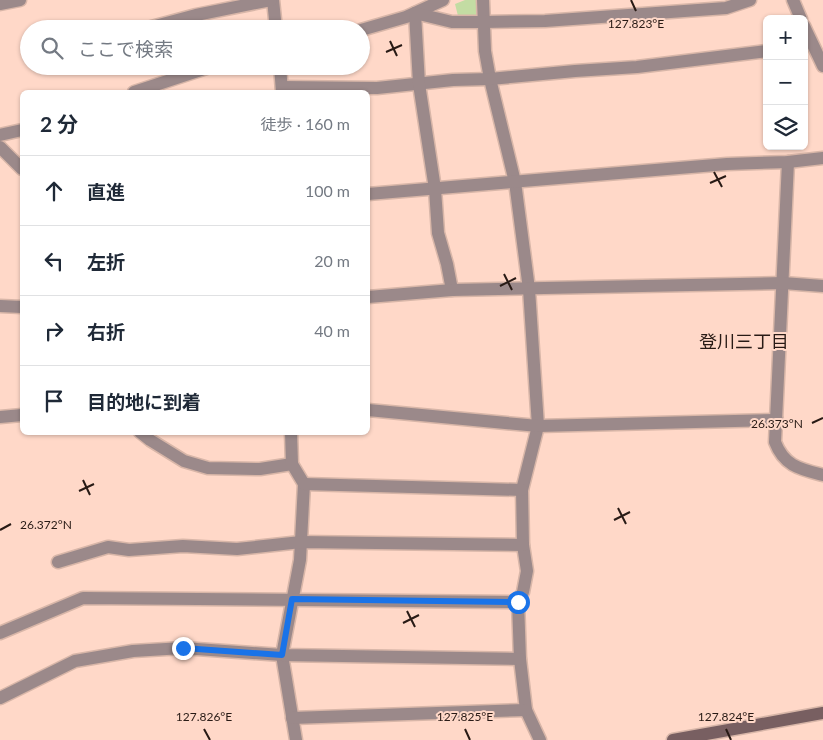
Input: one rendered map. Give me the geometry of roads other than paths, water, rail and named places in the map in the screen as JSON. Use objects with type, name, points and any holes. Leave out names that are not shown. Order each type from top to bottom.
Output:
[{"type":"main road","points":[[673,740],[823,713]]},
{"type":"street","points":[[0,4],[20,0]]},
{"type":"street","points":[[177,20],[272,0],[275,20]]},
{"type":"street","points":[[370,28],[415,13],[443,0]]},
{"type":"street","points":[[483,0],[485,51],[515,182],[529,289],[538,426],[522,490],[523,546],[527,571],[523,592],[518,602],[520,659],[526,710],[540,740]]},
{"type":"street","points":[[415,13],[452,22],[545,21],[726,8],[750,0]]},
{"type":"street","points":[[794,0],[800,15]]},
{"type":"street","points":[[415,13],[419,84],[435,189],[438,233],[448,264],[452,290]]},
{"type":"street","points":[[808,43],[823,66]]},
{"type":"street","points":[[281,75],[282,90],[377,88],[637,67],[763,51]]},
{"type":"street","points":[[140,90],[186,75]]},
{"type":"street","points":[[0,135],[20,130]]},
{"type":"street","points":[[0,147],[20,167]]},
{"type":"street","points":[[370,194],[727,164],[788,162],[823,158]]},
{"type":"street","points":[[788,162],[775,442],[782,457],[790,463],[823,475]]},
{"type":"street","points":[[370,297],[452,290],[783,283],[823,286]]},
{"type":"street","points":[[0,306],[20,307]]},
{"type":"street","points":[[370,410],[538,426],[776,420]]},
{"type":"street","points":[[0,418],[20,415]]},
{"type":"street","points":[[144,435],[184,461],[208,468],[260,469],[292,464]]},
{"type":"street","points":[[291,435],[292,464],[304,484],[300,560],[282,655],[296,740]]},
{"type":"street","points":[[304,484],[522,490]]},
{"type":"street","points":[[58,562],[108,547],[129,550],[183,546],[237,549],[301,542],[523,546]]},
{"type":"street","points":[[0,634],[83,598],[518,602]]},
{"type":"street","points":[[0,698],[75,662],[133,651],[183,648],[282,655],[520,659]]},
{"type":"street","points":[[292,718],[526,710]]},
{"type":"district","name":"登川三丁目","points":[[744,342]]}]
